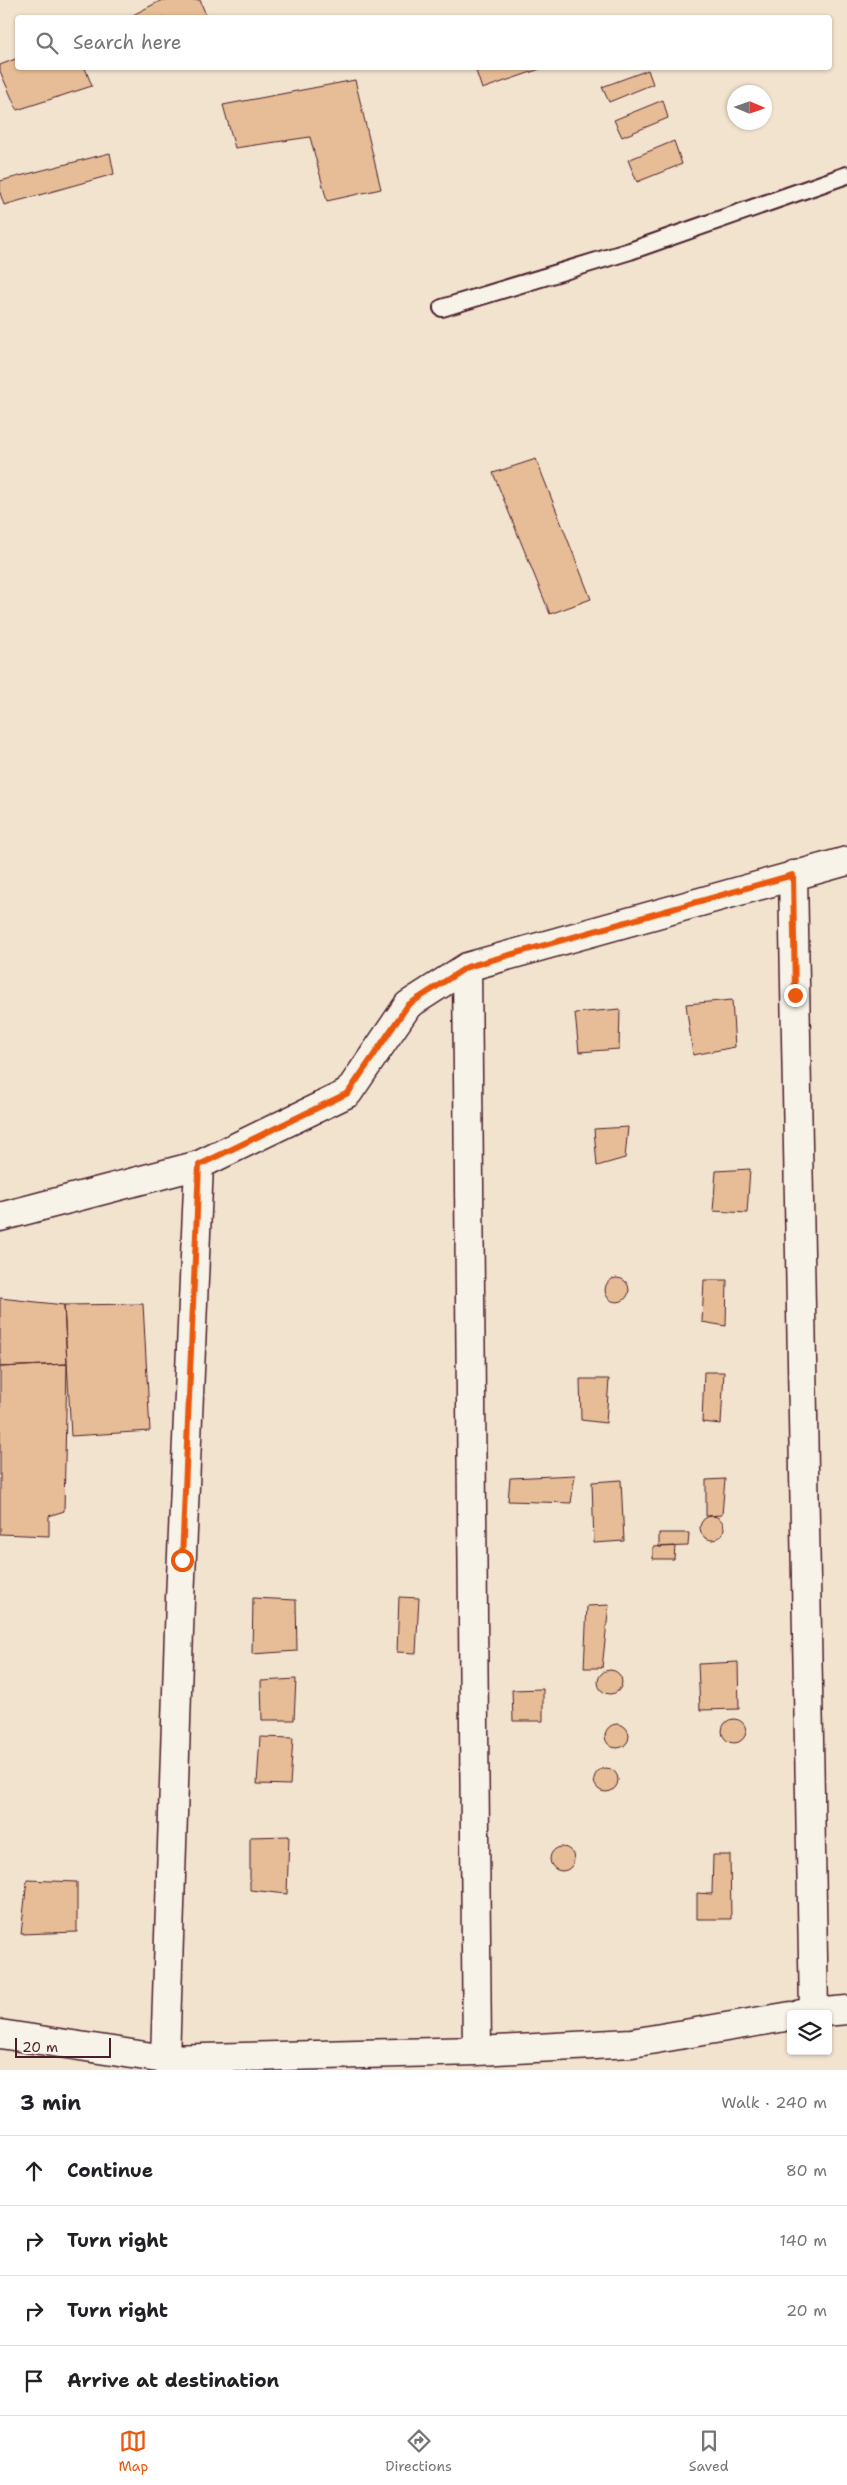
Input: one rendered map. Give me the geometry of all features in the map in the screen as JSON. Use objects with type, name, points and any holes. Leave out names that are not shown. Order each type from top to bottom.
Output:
[{"type":"street","points":[[0,1217],[199,1165],[348,1093],[408,1005],[467,967],[847,861]]},
{"type":"street","points":[[793,875],[802,2010]]},
{"type":"street","points":[[467,967],[477,2050]]},
{"type":"street","points":[[166,2059],[180,1600],[199,1165]]},
{"type":"street","points":[[832,2011],[847,2010]]},
{"type":"street","points":[[0,2034],[166,2059],[477,2050],[632,2043],[787,2017]]},
{"type":"lane","points":[[442,308],[630,251],[847,175]]},
{"type":"building","points":[[162,0],[200,0],[206,15],[133,15]]},
{"type":"building","points":[[15,59],[15,70],[86,70],[92,86],[17,110],[0,71],[0,65]]},
{"type":"building","points":[[476,70],[537,70],[482,89]]},
{"type":"building","points":[[648,70],[653,84],[609,102],[602,87]]},
{"type":"building","points":[[355,80],[381,189],[327,201],[310,137],[235,148],[223,105]]},
{"type":"building","points":[[663,100],[668,118],[622,137],[614,120]]},
{"type":"building","points":[[674,141],[682,164],[637,182],[628,160]]},
{"type":"building","points":[[110,153],[114,174],[4,205],[0,193],[0,181]]},
{"type":"building","points":[[536,459],[591,599],[550,614],[493,473]]},
{"type":"building","points":[[732,1000],[735,1047],[693,1055],[686,1004]]},
{"type":"building","points":[[620,1009],[619,1049],[579,1052],[575,1013]]},
{"type":"building","points":[[628,1127],[625,1158],[597,1166],[594,1129]]},
{"type":"building","points":[[750,1169],[747,1213],[713,1211],[716,1171]]},
{"type":"building","points":[[617,1278],[622,1279],[628,1285],[628,1295],[622,1301],[617,1302],[612,1301],[606,1295],[605,1290],[606,1285],[612,1279]]},
{"type":"building","points":[[704,1280],[727,1280],[726,1326],[702,1322]]},
{"type":"building","points":[[0,1298],[64,1305],[67,1364],[0,1367]]},
{"type":"building","points":[[143,1304],[150,1431],[71,1436],[64,1305]]},
{"type":"building","points":[[67,1364],[64,1511],[49,1516],[49,1536],[0,1534],[0,1367]]},
{"type":"building","points":[[704,1372],[724,1372],[721,1424],[702,1422]]},
{"type":"building","points":[[580,1379],[609,1379],[606,1423],[581,1420]]},
{"type":"building","points":[[575,1475],[571,1503],[508,1501],[510,1478]]},
{"type":"building","points":[[725,1479],[722,1515],[706,1516],[706,1480]]},
{"type":"building","points":[[621,1480],[624,1541],[594,1543],[592,1482]]},
{"type":"building","points":[[712,1516],[717,1517],[723,1523],[723,1533],[717,1539],[712,1540],[707,1539],[701,1533],[700,1528],[701,1523],[707,1517]]},
{"type":"building","points":[[659,1533],[689,1533],[688,1546],[659,1547]]},
{"type":"building","points":[[675,1546],[674,1559],[653,1559],[653,1547]]},
{"type":"building","points":[[399,1597],[419,1598],[416,1653],[397,1652]]},
{"type":"building","points":[[253,1598],[296,1600],[297,1651],[252,1654]]},
{"type":"building","points":[[609,1605],[602,1668],[584,1668],[587,1606]]},
{"type":"building","points":[[738,1662],[739,1709],[700,1710],[698,1664]]},
{"type":"building","points":[[610,1670],[615,1671],[621,1677],[621,1687],[615,1693],[610,1694],[605,1693],[599,1687],[598,1682],[599,1677],[605,1671]]},
{"type":"building","points":[[296,1679],[294,1720],[262,1720],[261,1681]]},
{"type":"building","points":[[543,1689],[543,1721],[513,1721],[512,1690]]},
{"type":"building","points":[[734,1719],[739,1720],[745,1726],[745,1736],[739,1742],[734,1743],[729,1742],[723,1736],[722,1731],[723,1726],[729,1720]]},
{"type":"building","points":[[617,1724],[622,1725],[628,1731],[628,1741],[622,1747],[617,1748],[612,1747],[606,1741],[605,1736],[606,1731],[612,1725]]},
{"type":"building","points":[[260,1737],[293,1738],[290,1785],[257,1784]]},
{"type":"building","points":[[606,1768],[611,1769],[617,1775],[617,1785],[611,1791],[606,1792],[601,1791],[595,1785],[594,1780],[595,1775],[601,1769]]},
{"type":"building","points":[[289,1836],[287,1894],[250,1890],[250,1837]]},
{"type":"building","points":[[562,1847],[567,1848],[573,1854],[573,1864],[567,1870],[562,1871],[557,1870],[551,1864],[550,1859],[551,1854],[557,1848]]},
{"type":"building","points":[[713,1855],[730,1855],[731,1919],[697,1919],[697,1893],[712,1894]]},
{"type":"building","points":[[27,1880],[77,1882],[77,1932],[21,1934]]},
{"type":"route","points":[[182,1560],[199,1165],[348,1093],[408,1005],[467,967],[793,875],[795,995]]}]
